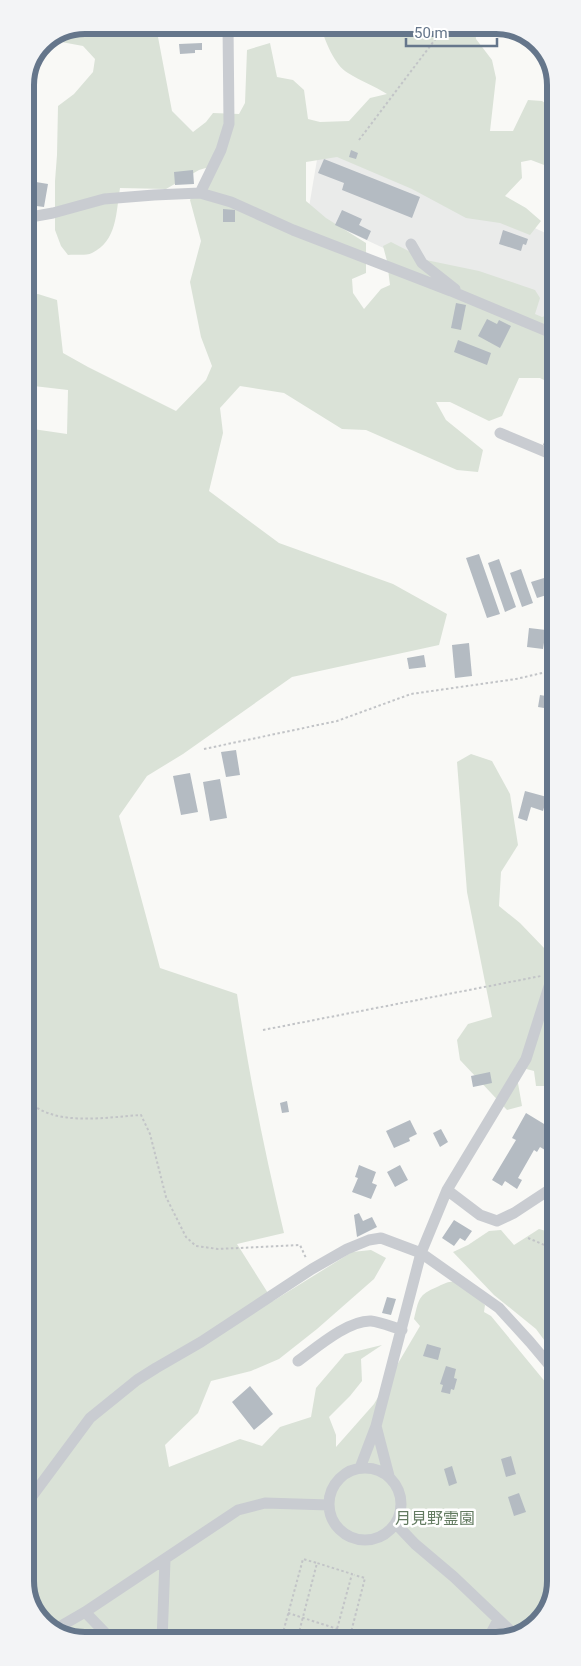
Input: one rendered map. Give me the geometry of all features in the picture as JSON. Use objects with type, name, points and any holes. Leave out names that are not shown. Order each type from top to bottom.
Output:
[{"type":"street","points":[[200,194],[221,150],[229,124],[228,34]]},
{"type":"street","points":[[34,216],[104,199],[200,194],[231,202],[293,230],[547,331]]},
{"type":"street","points":[[411,244],[422,263],[466,298]]},
{"type":"street","points":[[500,433],[547,453]]},
{"type":"street","points":[[360,1468],[376,1426],[421,1253],[447,1190],[526,1059],[547,993]]},
{"type":"street","points":[[447,1190],[480,1215],[497,1221],[514,1213],[547,1192]]},
{"type":"street","points":[[34,1493],[90,1418],[137,1380],[201,1342],[312,1269],[347,1249],[369,1240],[381,1238],[421,1253],[499,1308],[547,1362]]},
{"type":"street","points":[[298,1361],[355,1324],[371,1321],[402,1330]]},
{"type":"street","points":[[376,1426],[389,1476]]},
{"type":"street","points":[[360,1468],[375,1469],[389,1476],[394,1481],[401,1495],[401,1510],[396,1524],[385,1535],[370,1540],[355,1539],[336,1526],[332,1520],[329,1505],[335,1483],[346,1472],[360,1468]]},
{"type":"street","points":[[61,1626],[86,1612],[238,1510],[265,1503],[329,1505]]},
{"type":"street","points":[[396,1524],[415,1544],[454,1577],[510,1631]]},
{"type":"street","points":[[162,1632],[165,1560]]},
{"type":"street","points":[[86,1612],[105,1632]]},
{"type":"street","points":[[492,1632],[498,1620]]},
{"type":"path","points":[[359,140],[439,34]]},
{"type":"path","points":[[204,750],[337,721],[411,694],[516,679],[547,672]]},
{"type":"path","points":[[264,1030],[547,975]]},
{"type":"path","points":[[34,1106],[46,1113],[72,1118],[141,1115],[150,1134],[166,1197],[186,1237],[196,1246],[218,1250],[300,1245],[312,1269]]},
{"type":"path","points":[[528,1238],[547,1246]]},
{"type":"path","points":[[283,1632],[303,1559],[365,1578],[351,1632]]},
{"type":"path","points":[[299,1632],[317,1563]]},
{"type":"path","points":[[336,1632],[352,1574]]},
{"type":"path","points":[[288,1613],[348,1632]]},
{"type":"shaded area","points":[[321,136],[496,210],[547,234],[547,324],[308,213]]},
{"type":"green space","name":"月見野霊園","points":[[85,34],[156,34],[172,111],[193,132],[206,122],[213,113],[239,114],[245,103],[247,50],[270,43],[277,77],[293,80],[304,90],[308,119],[320,122],[349,121],[370,98],[387,94],[343,69],[331,52],[323,34],[476,34],[476,39],[492,60],[496,78],[490,131],[513,131],[528,100],[542,101],[547,104],[547,166],[531,160],[521,162],[522,178],[505,196],[526,208],[541,221],[530,235],[500,223],[466,218],[412,189],[337,157],[306,162],[306,201],[326,218],[366,243],[366,273],[352,279],[353,293],[364,309],[381,289],[390,285],[383,246],[391,242],[426,260],[479,271],[535,290],[540,298],[535,314],[542,317],[547,315],[547,382],[540,378],[519,378],[502,416],[489,421],[450,402],[436,402],[446,420],[483,450],[478,472],[457,470],[366,430],[342,429],[284,393],[240,386],[220,408],[223,433],[209,491],[279,543],[393,584],[447,614],[439,645],[292,677],[183,754],[147,776],[119,816],[160,968],[237,994],[258,1114],[284,1233],[237,1244],[273,1301],[352,1252],[371,1250],[386,1258],[374,1279],[317,1329],[279,1359],[251,1371],[211,1381],[198,1413],[165,1445],[169,1467],[240,1439],[262,1446],[280,1427],[311,1417],[316,1388],[345,1354],[382,1345],[361,1359],[362,1381],[329,1417],[336,1435],[336,1447],[374,1404],[420,1326],[414,1319],[420,1298],[445,1283],[451,1282],[462,1286],[485,1305],[484,1312],[491,1316],[547,1384],[547,1588],[545,1597],[537,1612],[524,1624],[509,1631],[82,1632],[69,1630],[54,1622],[42,1609],[35,1594],[34,429],[67,434],[68,390],[34,386],[34,295],[38,294],[57,300],[63,353],[176,411],[206,380],[212,366],[201,337],[190,282],[201,241],[190,200],[209,167],[199,170],[166,189],[120,188],[111,234],[100,248],[92,253],[68,255],[61,246],[55,230],[58,106],[74,94],[93,72],[95,59],[83,46],[58,41],[75,35]]},
{"type":"green space","points":[[471,754],[492,761],[510,794],[518,845],[501,872],[499,906],[520,923],[545,949],[547,954],[547,1086],[536,1086],[534,1071],[515,1066],[522,1106],[507,1110],[460,1060],[457,1040],[468,1024],[492,1017],[467,892],[457,762]]},
{"type":"green space","points":[[539,1229],[547,1231],[547,1344],[536,1329],[494,1295],[453,1252],[468,1245],[489,1231],[501,1230],[514,1245]]},
{"type":"building","points":[[202,43],[202,50],[195,50],[195,53],[180,54],[179,44]]},
{"type":"building","points":[[351,150],[358,153],[356,159],[349,157]]},
{"type":"building","points":[[324,159],[420,197],[412,218],[342,190],[344,183],[318,173]]},
{"type":"building","points":[[193,170],[194,184],[175,185],[174,172]]},
{"type":"building","points":[[34,171],[37,172],[36,182],[48,184],[44,207],[34,206]]},
{"type":"building","points":[[223,209],[235,210],[235,222],[223,222]]},
{"type":"building","points":[[342,210],[362,219],[359,225],[371,231],[367,240],[335,225]]},
{"type":"building","points":[[503,230],[528,239],[526,245],[523,244],[521,251],[499,244]]},
{"type":"building","points":[[456,303],[466,305],[461,330],[451,328]]},
{"type":"building","points":[[487,319],[497,324],[499,320],[511,326],[500,348],[478,336]]},
{"type":"building","points":[[458,340],[491,353],[487,365],[454,352]]},
{"type":"building","points":[[547,434],[547,447],[543,445]]},
{"type":"building","points":[[479,554],[500,614],[487,618],[466,558]]},
{"type":"building","points":[[499,559],[516,607],[505,612],[488,563]]},
{"type":"building","points":[[521,569],[533,603],[522,607],[510,573]]},
{"type":"building","points":[[544,578],[547,586],[547,595],[537,598],[531,582]]},
{"type":"building","points":[[529,628],[546,630],[543,649],[527,647]]},
{"type":"building","points":[[469,643],[472,676],[455,678],[452,645]]},
{"type":"building","points":[[424,655],[426,667],[409,669],[407,658]]},
{"type":"building","points":[[540,695],[547,696],[547,708],[538,707]]},
{"type":"building","points":[[236,750],[240,775],[226,777],[221,752]]},
{"type":"building","points":[[190,773],[198,812],[181,815],[173,776]]},
{"type":"building","points":[[220,779],[227,818],[210,821],[203,782]]},
{"type":"building","points":[[525,791],[547,797],[543,811],[531,807],[527,821],[518,818]]},
{"type":"building","points":[[490,1072],[492,1083],[473,1087],[471,1076]]},
{"type":"building","points":[[287,1101],[289,1112],[282,1113],[280,1103]]},
{"type":"building","points":[[526,1113],[547,1126],[547,1151],[540,1147],[537,1152],[534,1150],[518,1178],[522,1180],[517,1189],[505,1181],[502,1186],[492,1180],[516,1140],[512,1138]]},
{"type":"building","points":[[410,1120],[417,1134],[409,1138],[410,1141],[394,1148],[386,1131]]},
{"type":"building","points":[[441,1129],[448,1142],[440,1147],[433,1133]]},
{"type":"building","points":[[359,1165],[376,1172],[372,1183],[377,1185],[371,1199],[352,1192],[358,1178],[355,1177]]},
{"type":"building","points":[[400,1165],[408,1180],[395,1187],[387,1172]]},
{"type":"building","points":[[359,1213],[363,1221],[372,1217],[377,1227],[357,1237],[354,1215]]},
{"type":"building","points":[[454,1220],[472,1231],[465,1241],[460,1238],[454,1246],[442,1238]]},
{"type":"building","points":[[387,1297],[396,1299],[391,1315],[382,1313]]},
{"type":"building","points":[[427,1344],[441,1348],[438,1360],[423,1356]]},
{"type":"building","points":[[446,1366],[456,1369],[454,1378],[457,1379],[454,1390],[451,1389],[450,1394],[441,1392],[443,1385],[440,1384]]},
{"type":"building","points":[[250,1386],[273,1414],[254,1430],[232,1402]]},
{"type":"building","points":[[511,1456],[516,1474],[506,1477],[501,1459]]},
{"type":"building","points":[[452,1466],[457,1483],[449,1486],[444,1469]]},
{"type":"building","points":[[519,1493],[526,1512],[514,1516],[508,1497]]}]
